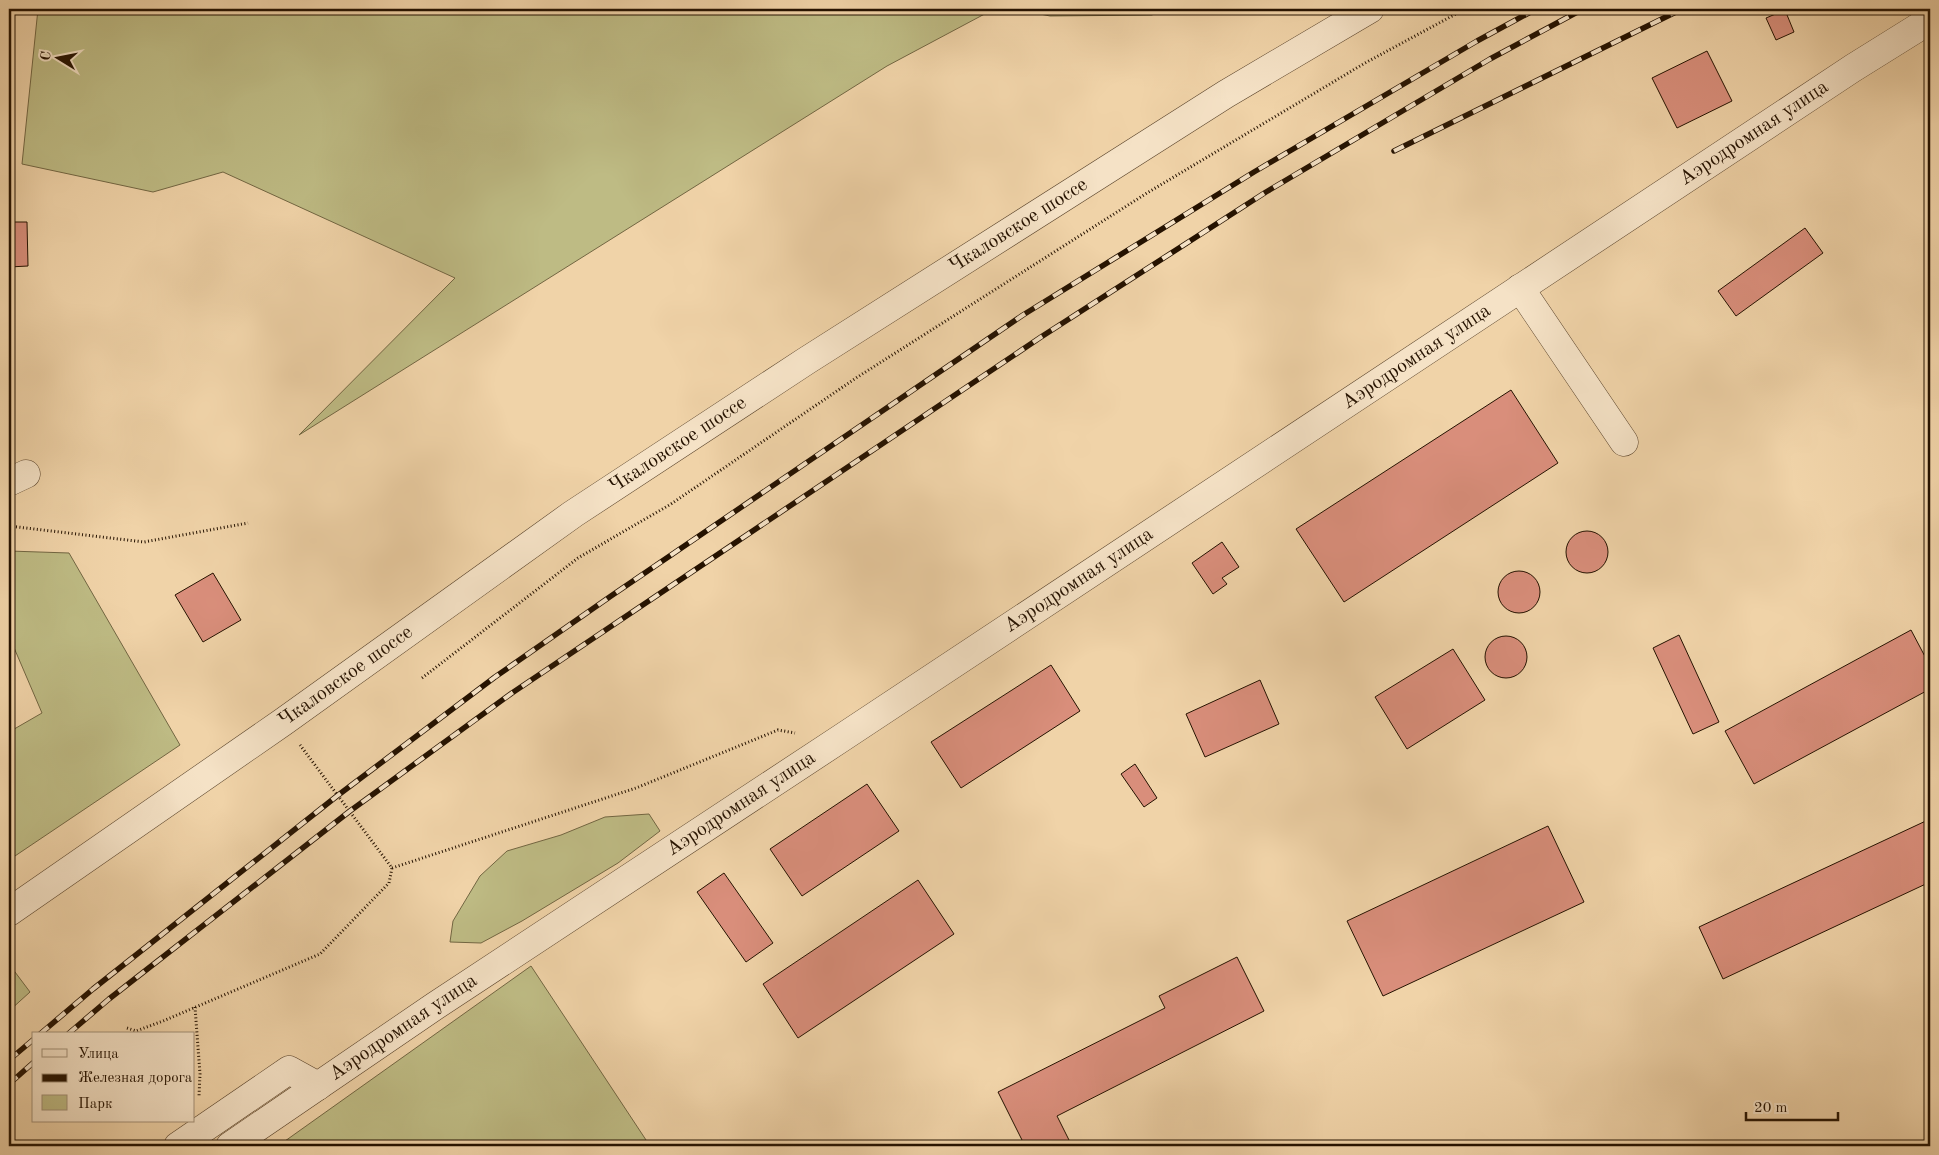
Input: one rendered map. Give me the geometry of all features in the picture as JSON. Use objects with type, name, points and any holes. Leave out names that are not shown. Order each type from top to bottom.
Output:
[{"type":"street","name":"Чкаловское шоссе","points":[[9,912],[283,722],[573,514],[806,360],[1226,94],[1370,9]]},
{"type":"street","name":"Аэродромная улица","points":[[230,1146],[435,1006],[1853,68],[1930,20]]},
{"type":"street","points":[[1520,288],[1624,442]]},
{"type":"street","points":[[188,1140],[289,1070],[318,1086]]},
{"type":"path","points":[[422,678],[578,558],[671,504],[856,378],[1147,193],[1366,63],[1465,9]]},
{"type":"path","points":[[9,526],[144,542],[248,523]]},
{"type":"path","points":[[392,868],[636,788],[778,730],[840,739]]},
{"type":"path","points":[[127,1028],[136,1031],[163,1021],[194,1006],[320,954],[389,882],[392,868],[309,757]]},
{"type":"path","points":[[194,1006],[200,1074],[195,1102]]},
{"type":"path","points":[[188,1140],[191,1122]]},
{"type":"green space","points":[[38,9],[994,9],[887,66],[299,435],[455,278],[223,172],[153,192],[22,164]]},
{"type":"green space","points":[[1016,9],[1163,9],[1152,15],[1050,16]]},
{"type":"green space","points":[[9,551],[69,553],[180,745],[9,860],[9,732],[42,713],[9,636]]},
{"type":"green space","points":[[649,814],[660,831],[618,863],[522,921],[481,943],[450,942],[453,921],[480,876],[507,851],[561,835],[605,817]]},
{"type":"green space","points":[[9,964],[30,992],[9,1011]]},
{"type":"green space","points":[[531,966],[650,1146],[278,1146]]},
{"type":"building","points":[[1785,10],[1794,32],[1776,40],[1766,18]]},
{"type":"building","points":[[1707,51],[1732,101],[1677,128],[1652,78]]},
{"type":"building","points":[[9,222],[27,222],[28,266],[9,267]]},
{"type":"building","points":[[1805,228],[1823,253],[1736,316],[1718,291]]},
{"type":"building","points":[[1511,390],[1558,463],[1344,602],[1296,529]]},
{"type":"building","points":[[1587,531],[1602,537],[1608,552],[1602,567],[1587,573],[1572,567],[1566,552],[1572,537]]},
{"type":"building","points":[[1222,542],[1239,567],[1222,578],[1227,584],[1213,594],[1192,563]]},
{"type":"building","points":[[1519,571],[1534,577],[1540,592],[1534,607],[1519,613],[1504,607],[1498,592],[1504,577]]},
{"type":"building","points":[[213,573],[241,620],[203,642],[175,595]]},
{"type":"building","points":[[1911,630],[1930,666],[1930,689],[1754,784],[1725,731]]},
{"type":"building","points":[[1679,635],[1719,722],[1693,734],[1653,648]]},
{"type":"building","points":[[1506,636],[1521,642],[1527,657],[1521,672],[1506,678],[1491,672],[1485,657],[1491,642]]},
{"type":"building","points":[[1453,649],[1485,700],[1407,749],[1375,697]]},
{"type":"building","points":[[1051,665],[1080,711],[961,788],[931,742]]},
{"type":"building","points":[[1260,680],[1279,724],[1205,757],[1186,714]]},
{"type":"building","points":[[1135,764],[1157,798],[1144,807],[1121,774]]},
{"type":"building","points":[[867,784],[899,831],[802,896],[770,849]]},
{"type":"building","points":[[1930,819],[1930,882],[1723,979],[1699,927]]},
{"type":"building","points":[[1548,826],[1584,902],[1383,996],[1347,921]]},
{"type":"building","points":[[724,873],[773,943],[746,962],[697,892]]},
{"type":"building","points":[[918,880],[954,934],[798,1038],[763,984]]},
{"type":"building","points":[[1237,957],[1264,1011],[1057,1116],[1072,1146],[1025,1146],[998,1092],[1165,1008],[1159,996]]},
{"type":"railway","points":[[42,1032],[93,989],[337,796],[495,677],[611,596],[1023,315],[1254,172],[1477,41],[1536,9]]},
{"type":"railway","points":[[70,1032],[109,999],[350,811],[512,693],[1041,337],[1266,192],[1490,59],[1583,9]]},
{"type":"railway","points":[[1394,151],[1682,9]]},
{"type":"railway","points":[[9,1060],[32,1041]]},
{"type":"railway","points":[[9,1084],[32,1064]]}]
